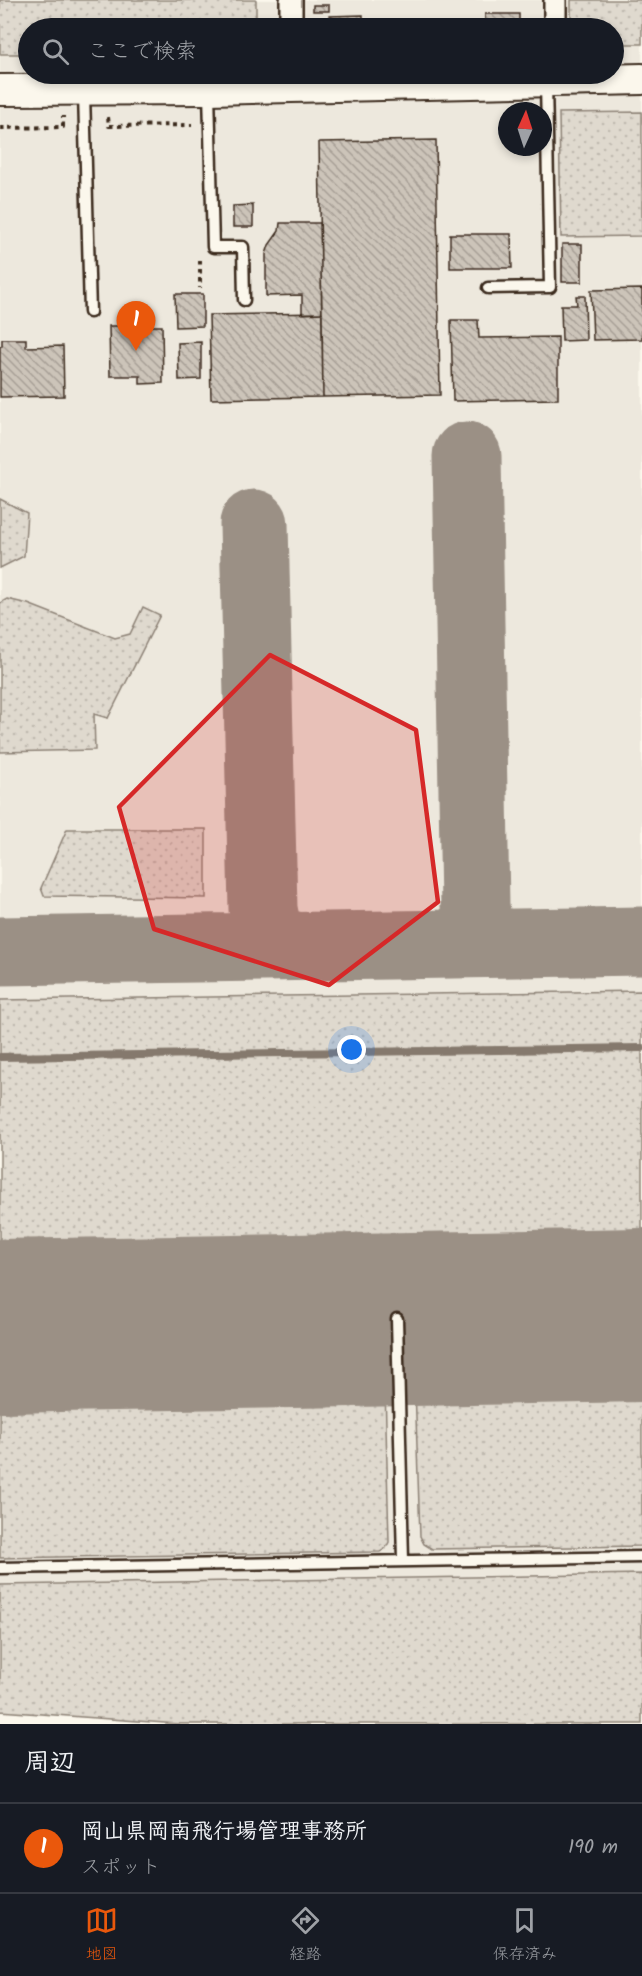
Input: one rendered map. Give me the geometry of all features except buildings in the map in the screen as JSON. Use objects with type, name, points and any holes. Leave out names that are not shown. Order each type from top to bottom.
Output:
[{"type":"street","points":[[291,0],[291,18]]},
{"type":"street","points":[[555,0],[555,18]]},
{"type":"street","points":[[624,79],[642,79]]},
{"type":"street","points":[[0,90],[209,89],[255,84]]},
{"type":"lane","points":[[488,288],[550,287],[553,84]]},
{"type":"lane","points":[[84,89],[90,312]]},
{"type":"lane","points":[[209,89],[213,247],[243,247],[244,300]]},
{"type":"lane","points":[[397,1319],[403,1560]]},
{"type":"lane","points":[[0,1568],[642,1557]]},
{"type":"path","points":[[108,111],[109,126],[197,125]]},
{"type":"path","points":[[0,128],[63,127],[63,112]]},
{"type":"highlighted area","points":[[270,655],[416,730],[438,902],[329,985],[154,929],[119,807]]},
{"type":"shaded area","points":[[0,0],[642,0],[642,1724],[278,1724],[0,1705]]},
{"type":"shaded area","points":[[0,0],[256,0],[256,18],[18,18],[18,54],[0,54]]},
{"type":"shaded area","points":[[571,0],[642,0],[642,44],[624,44],[624,18],[571,18]]},
{"type":"shaded area","points":[[642,112],[642,236],[561,237],[559,113]]},
{"type":"shaded area","points":[[0,499],[27,513],[24,556],[0,568]]},
{"type":"shaded area","points":[[7,599],[28,604],[115,638],[130,634],[143,607],[160,615],[108,718],[94,714],[95,750],[0,752],[0,603]]},
{"type":"shaded area","points":[[67,829],[206,829],[206,898],[44,896],[41,888]]},
{"type":"shaded area","points":[[642,991],[642,1250],[0,1261],[0,1000]]},
{"type":"shaded area","points":[[642,1383],[642,1546],[432,1549],[424,1544],[420,1536],[415,1387]]},
{"type":"shaded area","points":[[385,1388],[389,1542],[380,1552],[0,1558],[0,1396]]},
{"type":"shaded area","points":[[642,1574],[642,1724],[179,1724],[0,1711],[0,1585]]},
{"type":"waterway","points":[[0,1057],[642,1048]]},
{"type":"taxiway","points":[[467,456],[475,906],[482,931],[491,938],[505,943]]},
{"type":"taxiway","points":[[254,524],[263,909],[266,924],[272,935],[280,941],[295,946]]},
{"type":"taxiway","points":[[0,951],[642,941]]},
{"type":"runway","points":[[0,1326],[642,1315]]},
{"type":"place","name":"岡山県岡南飛行場管理事務所","points":[[136,351]]}]
